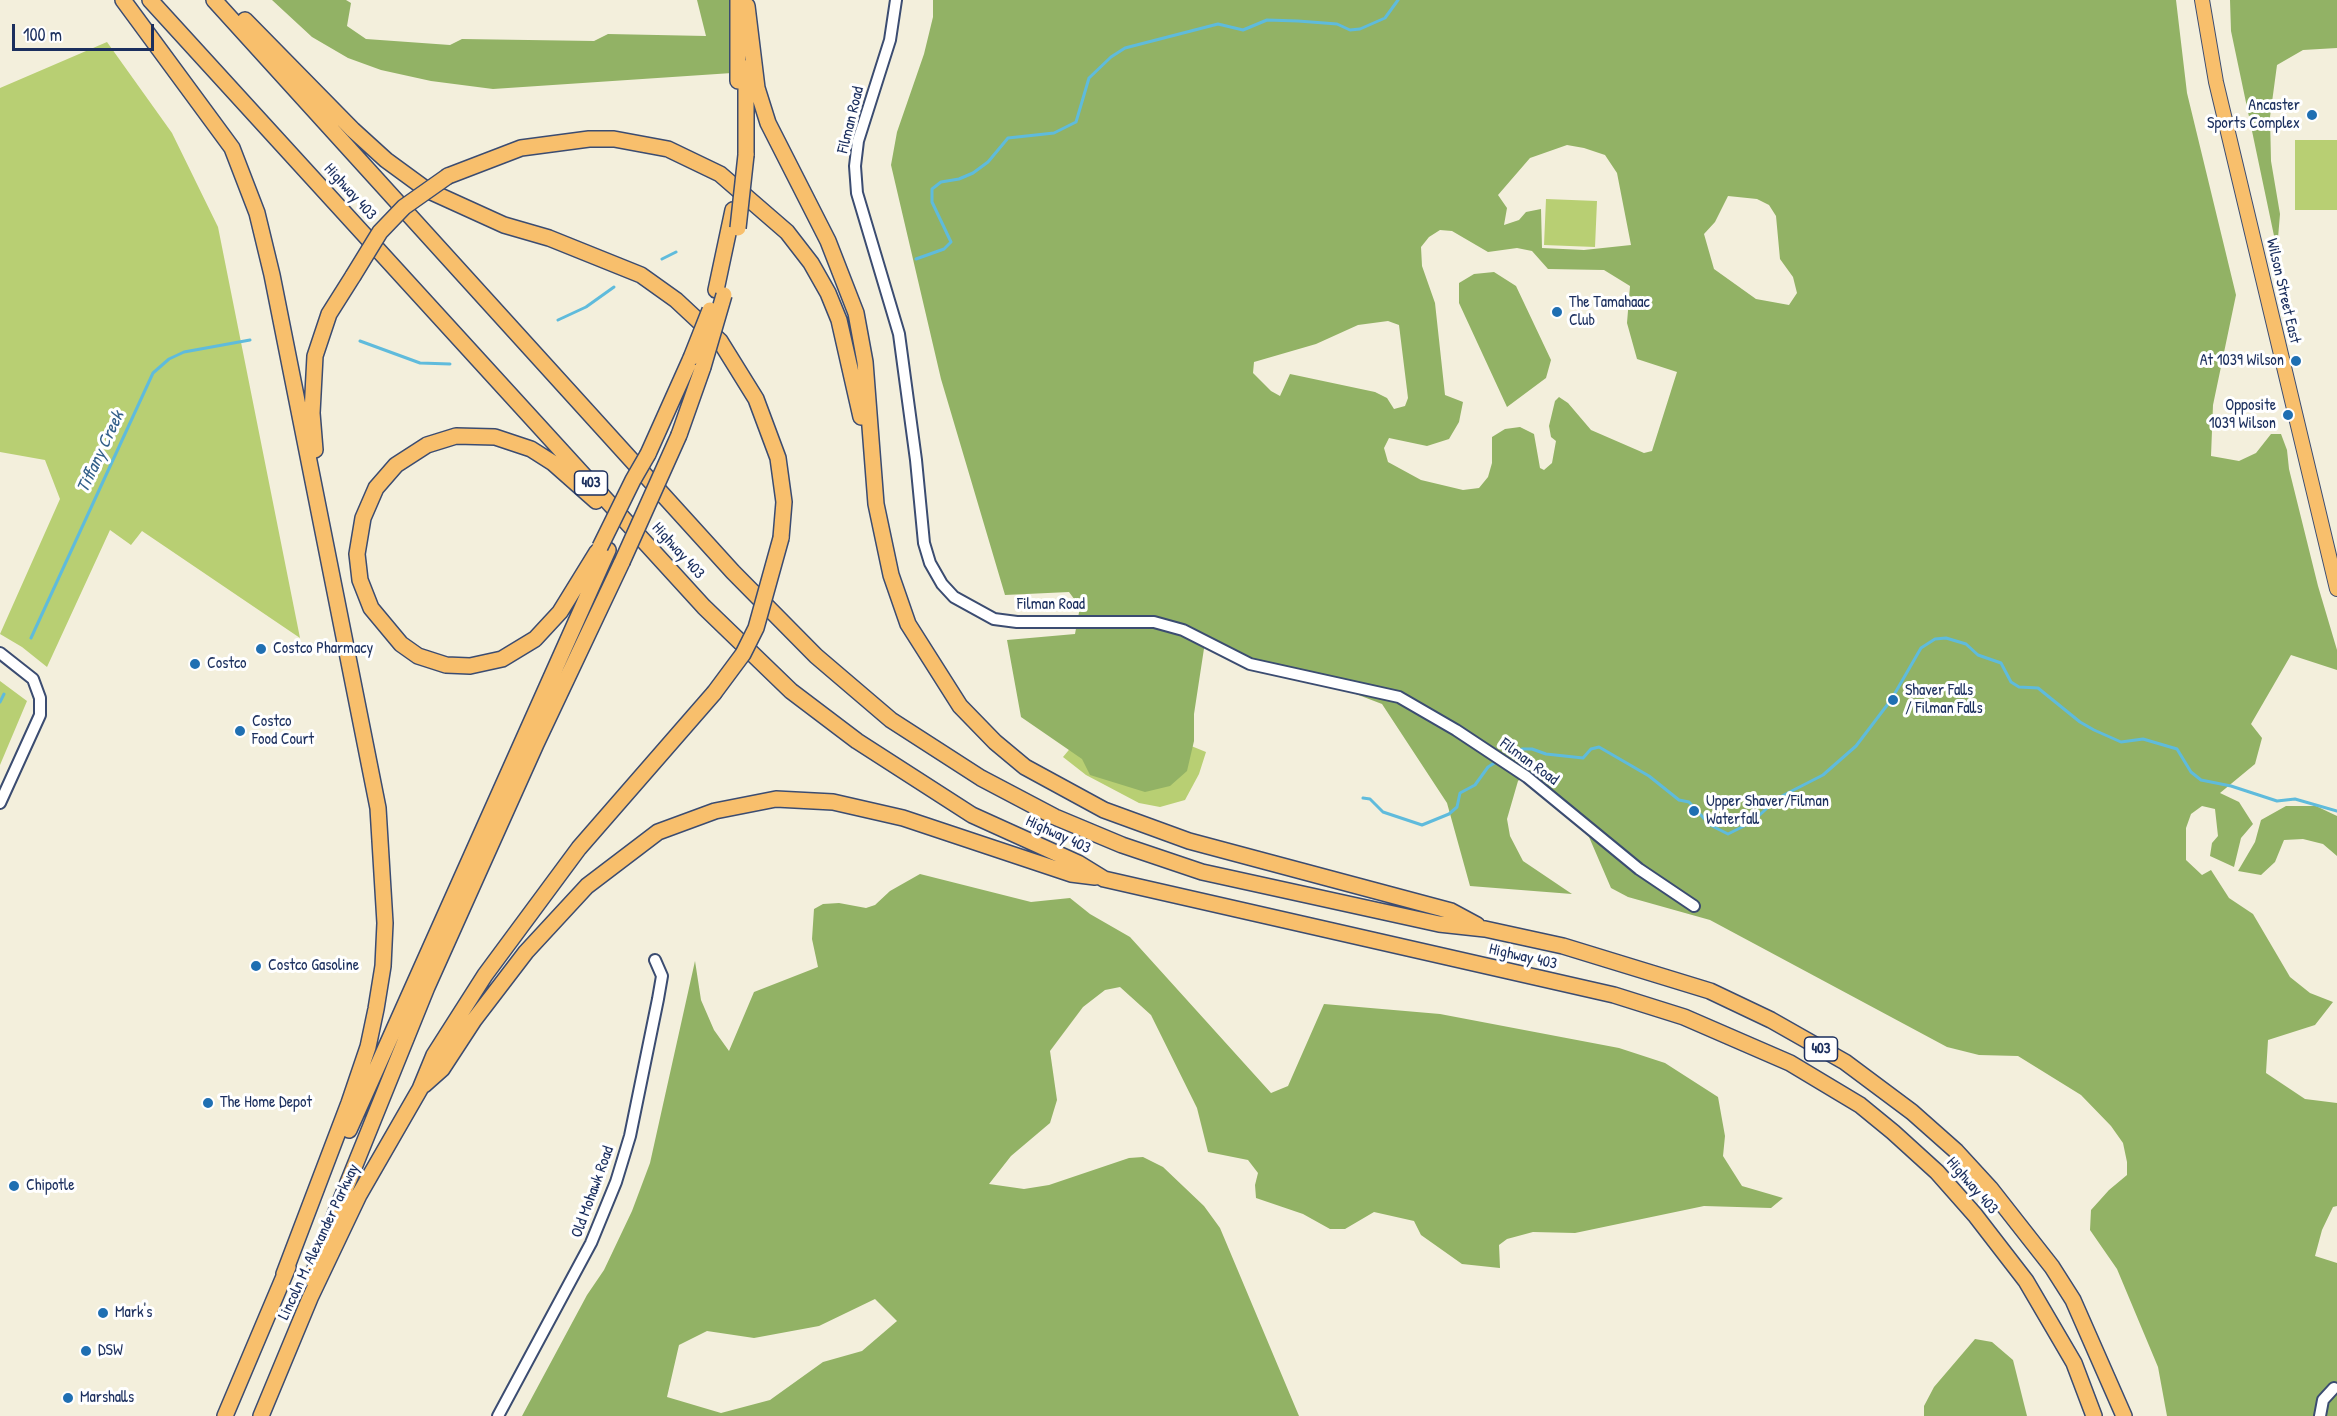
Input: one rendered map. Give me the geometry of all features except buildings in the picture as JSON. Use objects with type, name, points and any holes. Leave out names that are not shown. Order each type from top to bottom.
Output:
[{"type":"highway","points":[[123,0],[232,148],[257,213],[272,275],[378,808],[385,923],[383,966],[368,1047],[350,1103],[284,1274]]},
{"type":"highway","name":"Highway 403","points":[[150,0],[704,607],[791,691],[857,741],[972,815],[1078,863],[1104,879],[1614,996],[1684,1017],[1790,1063],[1860,1105],[1893,1132],[1936,1172],[1975,1215],[2026,1281],[2074,1363],[2094,1416]]},
{"type":"highway","name":"Highway 403","points":[[214,0],[733,572],[816,656],[891,720],[981,778],[1055,817],[1122,845],[1202,872],[1439,924],[1485,929],[1563,946],[1710,991],[1771,1020],[1845,1062],[1912,1112],[1956,1151],[1989,1188],[2052,1268],[2073,1299],[2124,1416]]},
{"type":"highway","points":[[226,0],[353,130],[386,160],[427,190],[504,225],[549,238],[641,275],[676,300],[720,341],[756,399],[778,458],[784,502],[781,538],[756,628],[743,654],[714,693],[579,848],[485,975],[434,1055],[420,1089]]},
{"type":"highway","points":[[744,2],[757,88],[768,123],[828,241],[856,313],[865,362],[876,504],[891,575],[908,624],[960,706],[995,742],[1025,767],[1104,810],[1189,841],[1451,911],[1485,929]]},
{"type":"highway","points":[[310,1298],[317,1260],[427,987],[679,435],[697,362],[720,293],[738,228],[742,153],[744,2]]},
{"type":"highway","points":[[317,505],[312,413],[315,356],[329,314],[380,232],[404,207],[448,176],[520,148],[589,139],[614,140],[668,149],[720,174],[787,232],[811,263],[828,293],[839,320],[873,468]]},
{"type":"highway","points":[[720,293],[742,153]]},
{"type":"highway","points":[[284,1274],[604,549],[663,420],[697,362]]},
{"type":"highway","points":[[604,549],[561,612],[535,639],[502,659],[470,666],[446,665],[418,656],[400,644],[371,608],[360,580],[357,554],[363,518],[376,488],[396,465],[427,445],[456,436],[495,437],[531,449],[553,463],[607,511],[630,526]]},
{"type":"highway","points":[[420,1089],[442,1069],[474,1020],[526,952],[586,886],[658,832],[715,811],[776,800],[833,802],[903,818],[1071,874],[1104,879]]},
{"type":"highway","name":"Lincoln M. Alexander Parkway","points":[[261,1416],[310,1298],[360,1195],[420,1089]]},
{"type":"highway","name":"Lincoln M. Alexander Parkway","points":[[225,1416],[284,1274]]},
{"type":"main road","name":"Wilson Street East","points":[[2202,0],[2216,82],[2337,589]]},
{"type":"street","name":"Filman Road","points":[[896,0],[890,40],[858,141],[855,166],[857,193],[899,334],[916,460],[924,543],[930,563],[954,597],[994,619],[1017,622],[1154,622],[1183,630],[1250,664],[1399,697],[1456,730],[1527,777],[1639,869],[1694,906]]},
{"type":"street","points":[[0,654],[33,679],[40,698],[40,715],[0,803]]},
{"type":"street","name":"Old Mohawk Road","points":[[498,1416],[591,1243],[616,1182],[630,1136],[658,999],[662,976],[655,960]]},
{"type":"street","points":[[2320,1416],[2323,1400],[2334,1388]]},
{"type":"green space","points":[[272,0],[346,0],[351,3],[347,26],[366,39],[450,45],[462,39],[594,41],[608,34],[706,36],[697,0],[732,0],[732,73],[493,89],[431,81],[381,70],[348,58],[312,37]]},
{"type":"green space","points":[[933,0],[2176,0],[2187,93],[2236,295],[2213,405],[2211,456],[2239,461],[2256,453],[2271,434],[2281,434],[2287,450],[2289,469],[2318,586],[2337,650],[2337,670],[2291,655],[2251,724],[2262,738],[2255,764],[2220,793],[2239,802],[2253,824],[2241,838],[2234,867],[2210,856],[2212,843],[2218,836],[2215,809],[2202,806],[2191,814],[2186,828],[2186,860],[2202,875],[2211,870],[2229,898],[2253,914],[2290,977],[2310,993],[2333,1002],[2315,1025],[2268,1040],[2266,1073],[2305,1099],[2337,1103],[2337,1206],[2333,1207],[2322,1230],[2315,1256],[2337,1263],[2337,1416],[2167,1416],[2158,1367],[2117,1269],[2090,1230],[2091,1210],[2127,1175],[2123,1143],[2111,1126],[2081,1095],[2018,1056],[1979,1055],[1947,1047],[1710,920],[1628,897],[1611,888],[1583,823],[1526,773],[1518,781],[1507,819],[1510,836],[1523,861],[1572,894],[1470,886],[1447,803],[1382,704],[1306,675],[1247,666],[1205,642],[1194,714],[1194,741],[1187,771],[1170,786],[1145,792],[1090,775],[1082,759],[1021,717],[1007,640],[1075,634],[1080,607],[1069,592],[1005,595],[941,379],[891,165],[897,132],[924,54],[933,17]],"holes":[[[1567,145],[1605,155],[1617,173],[1631,245],[1584,250],[1542,248],[1541,209],[1526,212],[1519,220],[1504,225],[1507,208],[1498,195],[1530,158]],[[1728,196],[1757,199],[1769,205],[1776,216],[1780,259],[1793,277],[1797,293],[1789,305],[1756,299],[1714,269],[1704,234],[1715,222]],[[1440,230],[1452,231],[1488,252],[1517,248],[1532,251],[1548,269],[1604,270],[1630,286],[1627,323],[1637,359],[1677,372],[1652,451],[1644,453],[1591,430],[1568,403],[1559,397],[1555,401],[1549,426],[1551,437],[1556,441],[1552,463],[1544,470],[1540,468],[1534,434],[1520,427],[1505,429],[1492,437],[1492,463],[1488,477],[1479,488],[1463,490],[1421,480],[1388,462],[1384,448],[1389,438],[1427,446],[1449,439],[1459,422],[1463,402],[1445,395],[1435,303],[1422,266],[1421,247],[1429,237]],[[1388,321],[1399,325],[1408,398],[1405,406],[1394,409],[1387,398],[1375,392],[1290,374],[1280,396],[1271,391],[1253,373],[1254,362],[1316,344],[1358,325]]]},
{"type":"green space","points":[[2230,0],[2337,0],[2337,48],[2303,50],[2277,65],[2270,117],[2271,161],[2280,214],[2277,250],[2231,31]]},
{"type":"green space","points":[[107,42],[172,133],[218,227],[300,638],[142,531],[131,545],[110,530],[47,667],[22,647],[0,634],[60,499],[45,460],[0,452],[0,88]]},
{"type":"green space","points":[[2295,140],[2337,140],[2337,210],[2295,210]]},
{"type":"green space","points":[[1546,199],[1597,201],[1595,247],[1544,245]]},
{"type":"green space","points":[[1494,272],[1516,286],[1551,360],[1546,378],[1507,407],[1459,303],[1459,283],[1474,274]]},
{"type":"green space","points":[[0,681],[27,701],[0,765]]},
{"type":"green space","points":[[1174,739],[1206,752],[1199,774],[1185,800],[1160,807],[1139,803],[1086,775],[1063,757],[1073,745]]},
{"type":"green space","points":[[2286,806],[2316,806],[2337,816],[2337,856],[2323,844],[2303,839],[2284,840],[2275,862],[2261,875],[2238,871],[2255,842],[2261,820]]},
{"type":"green space","points":[[920,874],[1031,902],[1070,898],[1090,914],[1130,937],[1271,1093],[1288,1086],[1324,1004],[1440,1014],[1619,1048],[1665,1063],[1718,1097],[1725,1136],[1723,1156],[1742,1186],[1783,1198],[1771,1208],[1704,1206],[1575,1233],[1533,1232],[1507,1239],[1499,1245],[1500,1268],[1462,1264],[1421,1235],[1414,1221],[1374,1212],[1345,1229],[1330,1229],[1303,1214],[1256,1198],[1255,1185],[1258,1173],[1248,1160],[1208,1152],[1197,1108],[1151,1015],[1120,987],[1105,990],[1083,1007],[1050,1051],[1057,1100],[1050,1123],[1011,1156],[989,1184],[1024,1189],[1049,1185],[1129,1158],[1143,1157],[1163,1167],[1204,1206],[1220,1228],[1299,1416],[522,1416],[587,1295],[604,1270],[632,1211],[650,1163],[695,961],[701,1000],[714,1030],[729,1051],[754,992],[818,967],[812,939],[814,909],[823,904],[839,903],[866,908],[875,905],[890,891]],"holes":[[[875,1299],[897,1321],[862,1351],[823,1362],[770,1400],[721,1413],[667,1397],[679,1345],[707,1331],[754,1338],[819,1326]]]},
{"type":"green space","points":[[1975,1339],[1992,1342],[2013,1360],[2027,1416],[1924,1416],[1924,1406],[1934,1387]]},
{"type":"waterway","name":"Tiffany Creek","points":[[916,259],[944,249],[951,242],[932,202],[932,189],[941,182],[959,179],[973,173],[988,162],[1008,138],[1054,133],[1076,122],[1089,78],[1111,57],[1125,48],[1218,24],[1243,30],[1267,20],[1337,24],[1350,30],[1360,29],[1385,18],[1398,0]]},
{"type":"waterway","name":"Tiffany Creek","points":[[662,259],[676,252]]},
{"type":"waterway","name":"Tiffany Creek","points":[[558,320],[586,307],[614,287]]},
{"type":"waterway","name":"Tiffany Creek","points":[[31,638],[153,373],[169,359],[184,352],[250,340]]},
{"type":"waterway","name":"Tiffany Creek","points":[[360,341],[420,363],[450,364]]},
{"type":"waterway","points":[[1511,754],[1522,749],[1532,749],[1546,754],[1583,758],[1591,749],[1599,747],[1649,776],[1679,800],[1689,802],[1710,825],[1728,834],[1752,822],[1778,798],[1823,775],[1856,746],[1891,700],[1921,648],[1935,639],[1946,638],[1966,644],[1978,655],[2001,663],[2011,682],[2019,687],[2038,688],[2080,722],[2094,730],[2121,742],[2143,739],[2177,749],[2191,772],[2201,780],[2231,786],[2277,801],[2295,799],[2337,811]]},
{"type":"waterway","name":"Tiffany Creek","points":[[0,702],[4,694]]},
{"type":"waterway","points":[[1363,798],[1370,799],[1383,812],[1422,825],[1449,814],[1457,807],[1460,793],[1475,785],[1488,767],[1496,762]]},
{"type":"place","name":"Ancaster Sports Complex","points":[[2312,115]]},
{"type":"place","name":"The Tamahaac Club","points":[[1557,312]]},
{"type":"place","name":"At 1039 Wilson","points":[[2296,361]]},
{"type":"place","name":"Opposite 1039 Wilson","points":[[2288,415]]},
{"type":"place","name":"Costco Pharmacy","points":[[261,649]]},
{"type":"place","name":"Costco","points":[[195,664]]},
{"type":"place","name":"Shaver Falls / Filman Falls","points":[[1893,700]]},
{"type":"place","name":"Costco Food Court","points":[[240,731]]},
{"type":"place","name":"Upper Shaver/Filman Waterfall","points":[[1694,811]]},
{"type":"place","name":"Costco Gasoline","points":[[256,966]]},
{"type":"place","name":"The Home Depot","points":[[208,1103]]},
{"type":"place","name":"Chipotle","points":[[14,1186]]},
{"type":"place","name":"Mark's","points":[[103,1313]]},
{"type":"place","name":"DSW","points":[[86,1351]]},
{"type":"place","name":"Marshalls","points":[[68,1398]]}]
